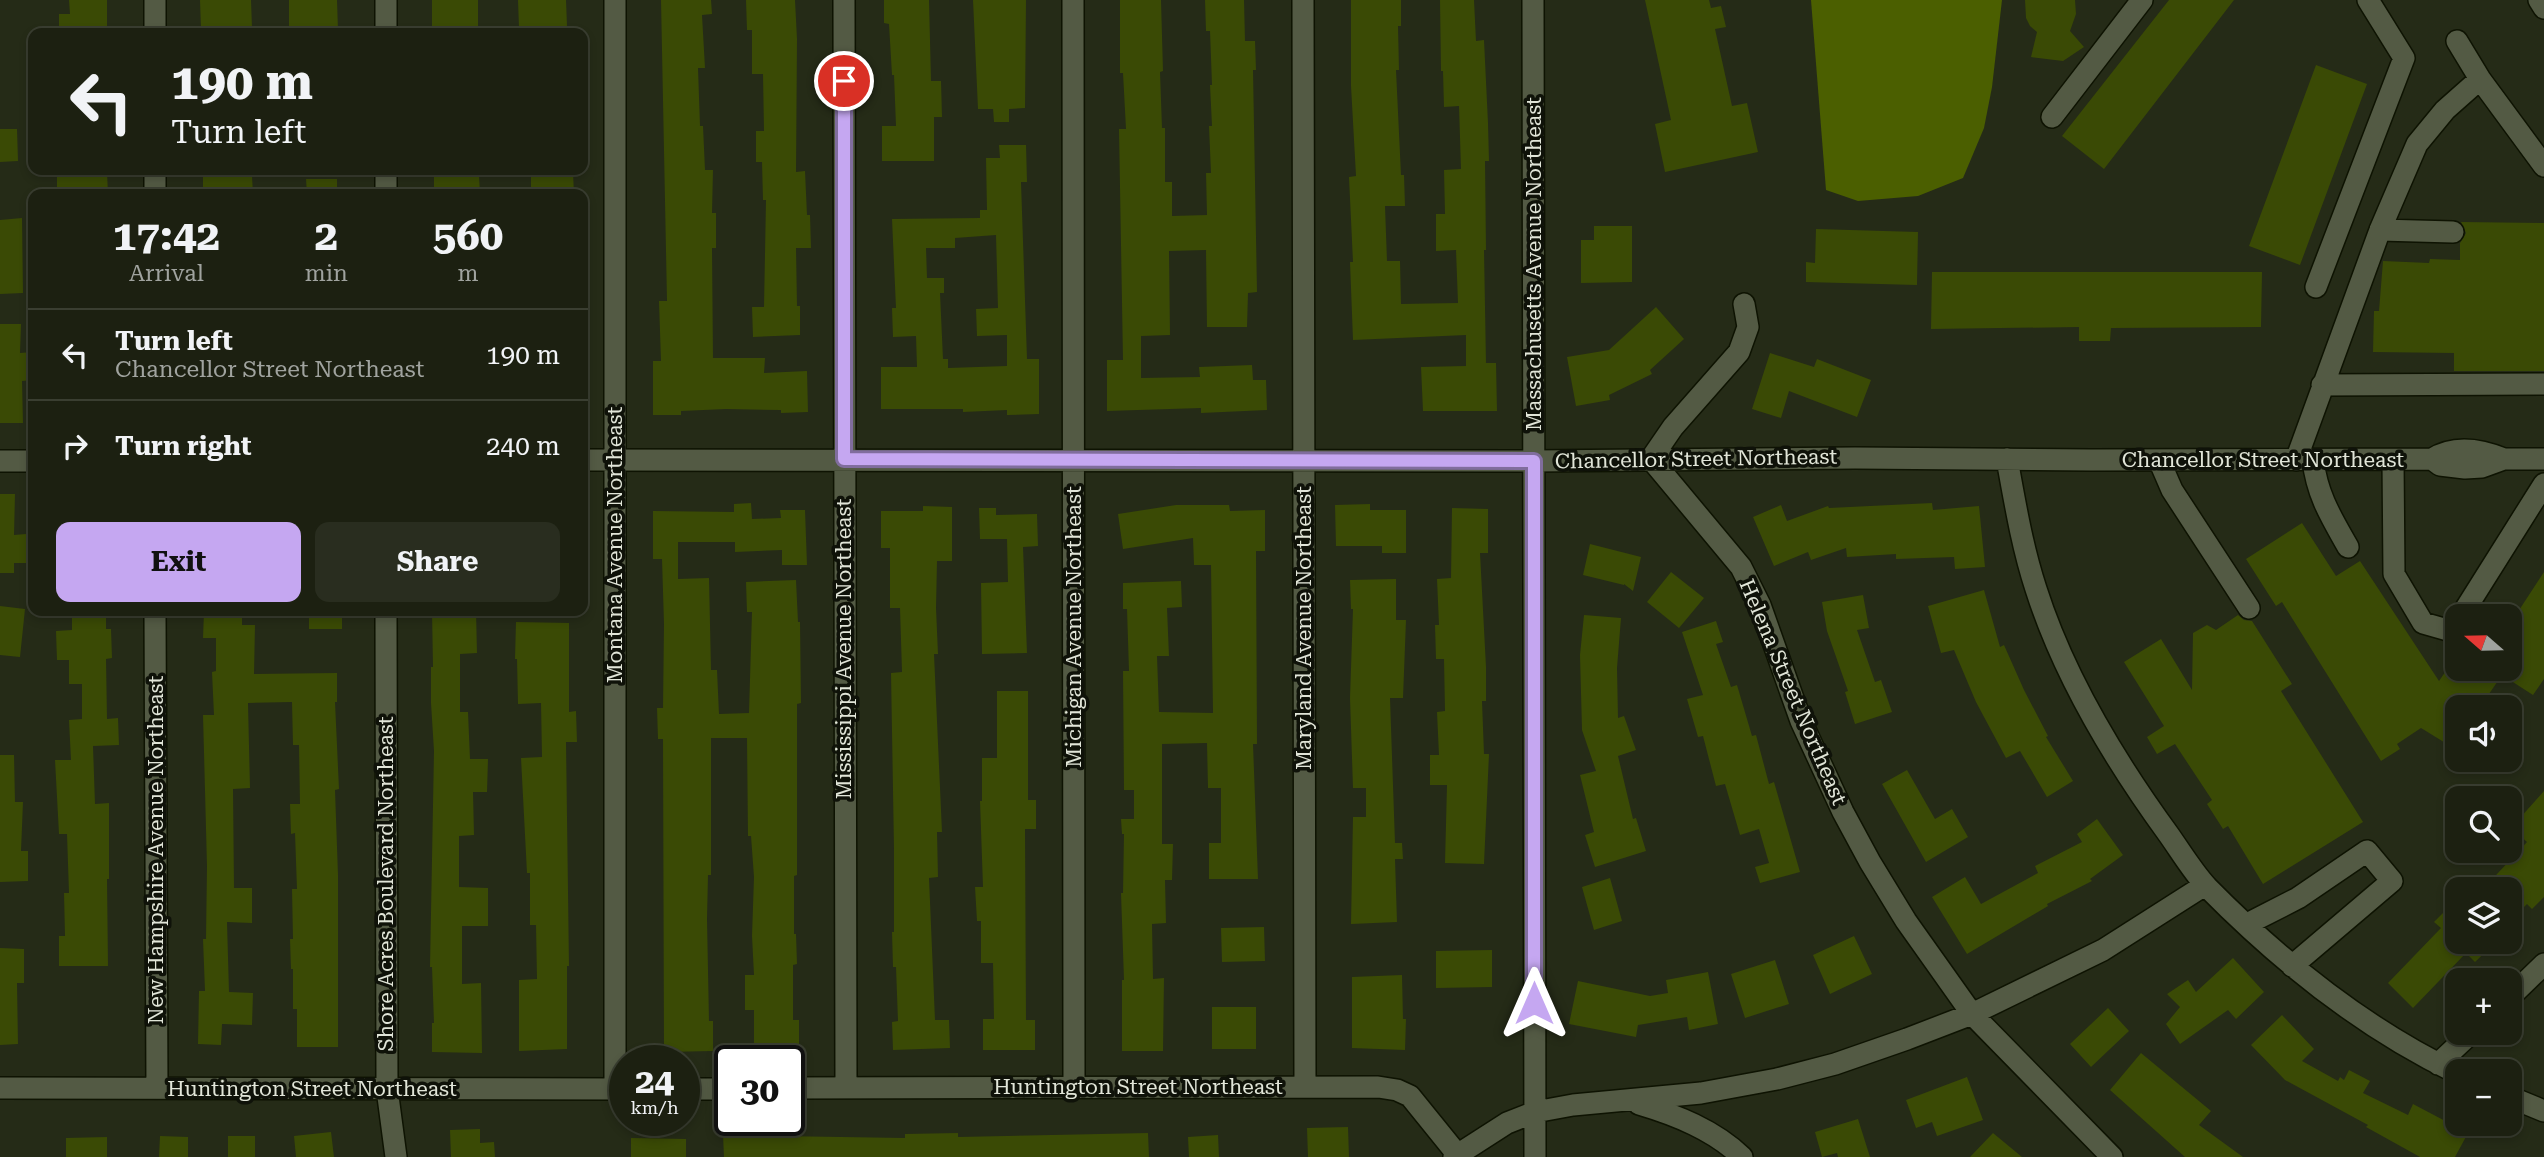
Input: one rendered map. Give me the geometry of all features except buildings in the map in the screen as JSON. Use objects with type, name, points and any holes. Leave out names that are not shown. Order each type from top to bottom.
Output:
[{"type":"street","points":[[155,0],[155,28]]},
{"type":"street","points":[[386,0],[386,28]]},
{"type":"street","name":"Montana Avenue Northeast","points":[[615,0],[620,1045]]},
{"type":"street","name":"Mississippi Avenue Northeast","points":[[844,0],[846,1088]]},
{"type":"street","name":"Michigan Avenue Northeast","points":[[1073,0],[1074,1087]]},
{"type":"street","name":"Maryland Avenue Northeast","points":[[1304,0],[1305,1087]]},
{"type":"street","name":"Massachusetts Avenue Northeast","points":[[1533,0],[1535,1157]]},
{"type":"street","points":[[2052,117],[2142,0]]},
{"type":"street","points":[[2316,286],[2404,58],[2368,0]]},
{"type":"street","points":[[2539,0],[2544,8]]},
{"type":"street","points":[[2457,41],[2480,79],[2544,166]]},
{"type":"street","points":[[2348,547],[2324,505],[2305,460],[2322,385],[2380,230],[2417,144],[2445,110],[2480,79]]},
{"type":"street","points":[[2380,230],[2453,232]]},
{"type":"street","points":[[1651,459],[1681,418],[1720,377],[1739,352],[1748,327],[1744,304]]},
{"type":"street","points":[[2322,385],[2544,384]]},
{"type":"street","name":"Chancellor Street Northeast","points":[[588,460],[2432,460],[2442,453],[2465,450],[2484,451],[2504,459],[2544,458]]},
{"type":"street","name":"Helena Street Northeast","points":[[1651,459],[1741,567],[1760,604],[1801,721],[1843,811],[1906,921],[1972,1014],[2112,1157]]},
{"type":"street","points":[[2007,459],[2020,529],[2036,589],[2058,646],[2090,710],[2156,818],[2205,885],[2292,966],[2360,1016],[2445,1067]]},
{"type":"street","points":[[2159,460],[2165,479],[2249,608]]},
{"type":"street","points":[[2393,460],[2393,573],[2423,623],[2445,629]]},
{"type":"street","points":[[0,461],[28,461]]},
{"type":"street","points":[[2469,604],[2544,484]]},
{"type":"street","name":"New Hampshire Avenue Northeast","points":[[155,616],[157,1088]]},
{"type":"street","name":"Shore Acres Boulevard Northeast","points":[[386,616],[387,1089],[396,1157]]},
{"type":"street","points":[[2248,924],[2298,898],[2367,851],[2392,881],[2292,966]]},
{"type":"street","points":[[1456,1156],[1507,1123],[1535,1112],[1573,1105],[1701,1093],[1835,1064],[1972,1014],[2103,950],[2205,885]]},
{"type":"street","points":[[2522,985],[2544,964]]},
{"type":"street","points":[[2438,1064],[2458,1045]]},
{"type":"street","name":"Huntington Street Northeast","points":[[805,1088],[1378,1087],[1398,1090],[1410,1096],[1456,1156]]},
{"type":"street","name":"Huntington Street Northeast","points":[[0,1088],[609,1089]]},
{"type":"street","points":[[1629,1101],[1696,1126],[1729,1145],[1742,1157]]},
{"type":"street","points":[[2522,1102],[2544,1111]]},
{"type":"shaded area","points":[[1811,0],[2002,0],[1992,87],[1984,128],[1963,178],[1918,196],[1858,201],[1826,190]]},
{"type":"route","points":[[844,81],[844,459],[1534,461],[1534,1003]]}]
